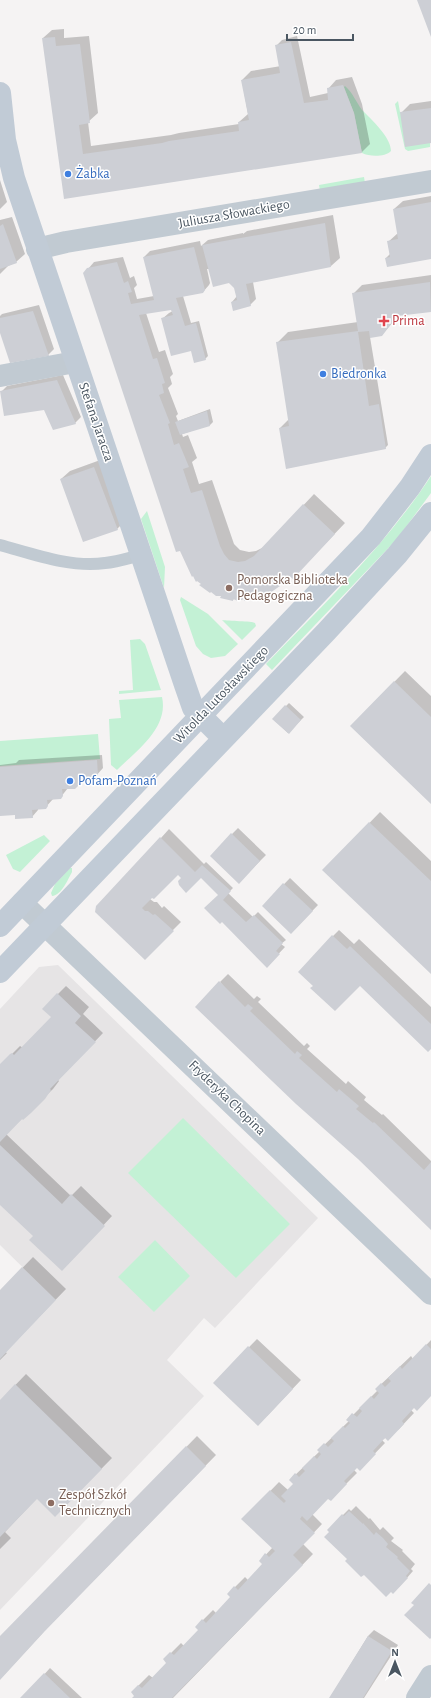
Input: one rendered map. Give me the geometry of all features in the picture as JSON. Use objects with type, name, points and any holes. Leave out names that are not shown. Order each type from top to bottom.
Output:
[{"type":"main road","name":"Stefana Jaracza","points":[[0,93],[8,157],[37,249],[193,708],[223,738]]},
{"type":"main road","name":"Witolda Lutosławskiego","points":[[0,926],[371,537],[410,486],[431,455]]},
{"type":"main road","points":[[0,972],[397,555],[431,513]]},
{"type":"street","name":"Juliusza Słowackiego","points":[[37,249],[66,242],[431,181]]},
{"type":"street","points":[[0,376],[76,362]]},
{"type":"street","name":"Fryderyka Chopina","points":[[22,903],[431,1294]]},
{"type":"street","points":[[417,1698],[431,1676]]},
{"type":"lane","points":[[0,545],[55,559],[86,564],[106,563],[141,555]]},
{"type":"shaded area","points":[[58,965],[318,1218],[215,1328],[204,1318],[167,1360],[204,1396],[0,1610],[0,1359],[56,1300],[0,1245],[0,1009],[39,967]]},
{"type":"green space","points":[[345,86],[362,110],[384,134],[388,140],[391,151],[377,156],[362,153],[354,113],[344,87]]},
{"type":"green space","points":[[398,101],[400,112],[430,143],[430,147],[408,151],[405,149],[395,104]]},
{"type":"green space","points":[[364,177],[365,183],[320,191],[319,185]]},
{"type":"green space","points":[[431,476],[431,493],[397,539],[272,670],[266,664],[353,574],[394,526]]},
{"type":"green space","points":[[147,511],[165,567],[164,588],[141,519]]},
{"type":"green space","points":[[181,597],[208,614],[238,644],[225,656],[211,658],[203,654],[196,646],[180,600]]},
{"type":"green space","points":[[222,620],[253,622],[256,626],[242,640]]},
{"type":"green space","points":[[140,639],[145,644],[161,690],[119,694],[119,691],[133,690],[130,640]]},
{"type":"green space","points":[[162,697],[163,708],[161,719],[156,729],[141,747],[117,770],[111,765],[109,719],[121,718],[119,700]]},
{"type":"green space","points":[[98,734],[100,759],[0,766],[0,741]]},
{"type":"green space","points":[[44,835],[50,841],[20,872],[13,869],[6,855]]},
{"type":"green space","points":[[70,868],[72,868],[72,872],[64,886],[59,893],[52,896],[51,893],[55,884]]},
{"type":"green space","points":[[183,1118],[290,1224],[236,1278],[128,1173]]},
{"type":"green space","points":[[155,1240],[190,1276],[154,1312],[118,1277]]},
{"type":"building","points":[[417,0],[431,0],[431,37]]},
{"type":"building","points":[[55,37],[56,46],[80,44],[90,123],[79,125],[83,154],[239,131],[238,122],[249,120],[241,80],[280,73],[275,45],[291,42],[304,103],[328,100],[327,88],[343,85],[354,113],[362,153],[64,199],[42,38]]},
{"type":"building","points":[[431,108],[431,143],[405,147],[400,112]]},
{"type":"building","points":[[431,202],[431,259],[387,267],[385,258],[390,257],[387,241],[398,239],[393,209]]},
{"type":"building","points":[[325,223],[331,267],[246,284],[251,306],[233,311],[231,302],[237,300],[234,288],[229,283],[213,287],[202,245]]},
{"type":"building","points":[[3,224],[17,263],[0,269],[0,226]]},
{"type":"building","points":[[194,247],[205,290],[203,293],[176,298],[185,326],[196,323],[206,360],[194,363],[191,351],[171,356],[161,318],[173,315],[171,310],[139,315],[153,359],[157,358],[165,383],[162,384],[164,393],[159,395],[170,423],[168,424],[174,445],[179,443],[189,467],[183,469],[191,493],[202,490],[220,546],[229,560],[238,562],[245,561],[254,556],[303,504],[335,534],[293,579],[288,575],[284,579],[285,580],[278,585],[280,586],[267,595],[267,593],[262,597],[257,597],[257,599],[244,601],[244,599],[238,601],[233,599],[233,601],[220,598],[221,596],[216,596],[211,592],[210,593],[199,585],[201,584],[197,581],[196,582],[193,576],[192,577],[180,551],[176,552],[83,273],[87,268],[117,262],[124,283],[128,281],[132,292],[128,293],[131,304],[154,300],[143,257]]},
{"type":"building","name":"Biedronka","points":[[430,282],[431,312],[397,316],[382,336],[370,338],[369,331],[358,332],[369,406],[379,404],[386,449],[286,469],[279,428],[289,426],[276,342],[358,331],[352,293]]},
{"type":"building","points":[[33,311],[49,356],[10,363],[0,333],[0,318]]},
{"type":"building","points":[[57,380],[76,424],[53,430],[44,410],[4,416],[0,391]]},
{"type":"building","points":[[207,411],[210,426],[180,435],[175,422]]},
{"type":"building","points":[[94,467],[118,530],[83,542],[60,479]]},
{"type":"building","points":[[394,681],[431,717],[431,804],[350,726]]},
{"type":"building","points":[[285,705],[301,720],[289,734],[272,719]]},
{"type":"building","points":[[97,760],[98,775],[95,778],[78,779],[78,786],[75,789],[62,789],[63,796],[61,799],[47,800],[48,806],[46,809],[32,810],[33,818],[15,819],[15,815],[0,816],[0,767]]},
{"type":"building","points":[[369,822],[431,881],[431,974],[322,870]]},
{"type":"building","points":[[231,833],[260,861],[239,884],[210,856]]},
{"type":"building","points":[[160,837],[195,872],[202,865],[231,891],[223,900],[246,922],[254,915],[283,943],[276,951],[280,954],[267,968],[222,922],[220,924],[204,908],[218,895],[201,878],[186,893],[179,885],[178,881],[181,878],[178,875],[154,899],[152,898],[142,908],[153,915],[155,914],[174,931],[145,960],[95,912],[96,906]]},
{"type":"building","points":[[283,883],[313,911],[291,934],[262,906]]},
{"type":"building","points":[[332,935],[347,949],[350,946],[431,1024],[431,1049],[428,1052],[360,986],[335,1011],[310,988],[313,986],[298,972]]},
{"type":"building","points":[[219,981],[245,1007],[248,1004],[253,1008],[250,1011],[295,1054],[297,1051],[302,1055],[299,1058],[337,1092],[339,1089],[359,1106],[356,1109],[373,1123],[374,1122],[424,1170],[431,1162],[431,1230],[358,1159],[296,1104],[195,1007]]},
{"type":"building","points":[[57,993],[81,1016],[75,1023],[96,1042],[50,1089],[51,1090],[45,1099],[23,1120],[22,1119],[0,1142],[0,1064],[10,1054],[12,1053],[14,1055],[51,1017],[42,1009]]},
{"type":"building","points":[[0,1145],[62,1204],[71,1194],[105,1226],[62,1271],[29,1240],[33,1236],[0,1205]]},
{"type":"building","points":[[22,1267],[56,1300],[0,1359],[0,1290]]},
{"type":"building","points":[[426,1344],[431,1349],[431,1396],[417,1411],[414,1408],[402,1421],[404,1424],[388,1441],[385,1438],[373,1451],[376,1454],[360,1471],[357,1468],[344,1481],[347,1484],[331,1501],[328,1499],[307,1521],[302,1516],[300,1519],[315,1533],[293,1555],[303,1565],[172,1698],[132,1698],[134,1696],[131,1692],[138,1685],[142,1688],[166,1663],[163,1659],[170,1652],[174,1655],[198,1630],[195,1627],[202,1619],[206,1623],[230,1597],[227,1594],[234,1586],[238,1590],[262,1564],[259,1561],[265,1553],[269,1557],[275,1551],[241,1519],[270,1490],[284,1503],[286,1501],[281,1496],[293,1484],[289,1480],[295,1473],[299,1477],[305,1471],[302,1468],[314,1456],[317,1459],[321,1454],[317,1450],[324,1443],[328,1447],[334,1441],[331,1438],[343,1426],[345,1428],[350,1423],[346,1420],[352,1413],[357,1417],[362,1411],[359,1408],[371,1396],[374,1399],[379,1393],[375,1389],[381,1383],[385,1387],[391,1381],[388,1378],[400,1366],[402,1369]]},
{"type":"building","points":[[248,1346],[293,1389],[258,1426],[213,1383]]},
{"type":"building","points":[[15,1384],[102,1469],[55,1517],[37,1499],[0,1537],[0,1400]]},
{"type":"building","points":[[186,1446],[206,1466],[44,1632],[0,1680],[0,1636]]},
{"type":"building","points":[[349,1511],[374,1535],[376,1532],[383,1538],[388,1544],[386,1547],[398,1557],[397,1558],[410,1571],[406,1576],[408,1578],[393,1594],[391,1592],[386,1597],[364,1575],[361,1577],[345,1561],[347,1559],[324,1537],[329,1532],[327,1530],[342,1514],[344,1516]]},
{"type":"building","points":[[429,1583],[431,1585],[430,1639],[404,1615],[414,1605],[411,1603]]},
{"type":"building","points":[[368,1636],[392,1651],[363,1698],[329,1698]]},
{"type":"building","points":[[44,1673],[70,1698],[20,1698]]},
{"type":"place","name":"Żabka","points":[[68,174]]},
{"type":"place","name":"Prima","points":[[384,321]]},
{"type":"place","name":"Biedronka","points":[[323,374]]},
{"type":"place","name":"Pomorska Biblioteka Pedagogiczna","points":[[229,588]]},
{"type":"place","name":"Pofam-Poznań","points":[[70,781]]},
{"type":"place","name":"Zespół Szkół Technicznych","points":[[51,1503]]}]
